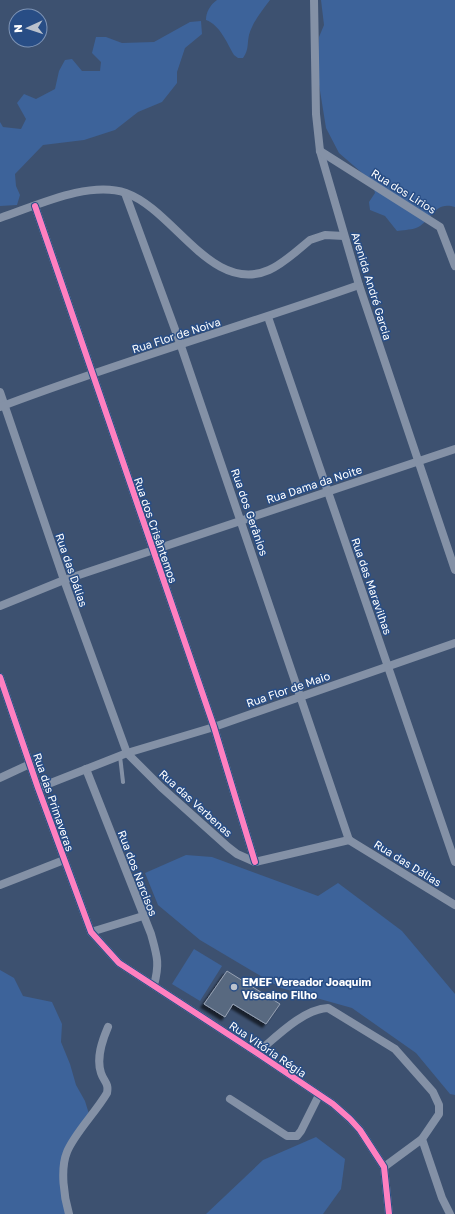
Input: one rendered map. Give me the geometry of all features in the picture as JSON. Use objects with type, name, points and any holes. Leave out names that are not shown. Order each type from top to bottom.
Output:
[{"type":"street","name":"Avenida André Garcia","points":[[314,0],[316,114],[320,151],[359,285],[455,570]]},
{"type":"street","name":"Rua dos Lirios","points":[[320,151],[440,227],[455,266]]},
{"type":"street","points":[[0,218],[60,197],[87,190],[125,193],[150,206],[198,251],[215,264],[224,270],[236,273],[259,274],[270,270],[310,240],[317,237],[344,236]]},
{"type":"street","name":"Rua dos Gerânios","points":[[125,193],[180,344],[350,840]]},
{"type":"street","name":"Rua dos Crisântemos","points":[[35,206],[214,727],[255,862]]},
{"type":"street","name":"Rua Flor de Noiva","points":[[2,406],[180,344],[268,317],[359,285]]},
{"type":"street","name":"Rua das Maravilhas","points":[[268,317],[388,667],[452,839],[455,862]]},
{"type":"street","name":"Rua das Dálias","points":[[0,392],[2,406],[124,755]]},
{"type":"street","name":"Rua Dama da Noite","points":[[0,606],[64,580],[418,462],[455,448]]},
{"type":"street","name":"Rua Flor de Maio","points":[[124,755],[214,727],[455,643]]},
{"type":"street","name":"Rua das Primaveras","points":[[0,677],[38,788],[91,932]]},
{"type":"street","points":[[38,788],[124,755]]},
{"type":"street","name":"Rua das Verbenas","points":[[124,755],[228,847],[237,854],[255,862]]},
{"type":"street","points":[[0,778],[30,764]]},
{"type":"street","name":"Rua dos Narcisos","points":[[86,770],[143,916],[157,957],[159,968],[154,985]]},
{"type":"street","points":[[255,862],[350,840]]},
{"type":"street","name":"Rua das Dálias","points":[[350,840],[455,905]]},
{"type":"street","points":[[0,885],[64,860]]},
{"type":"street","points":[[91,932],[143,916]]},
{"type":"street","name":"Rua Vitória Régia","points":[[91,932],[119,963],[257,1052],[319,1095],[355,1124],[384,1167],[389,1214]]},
{"type":"street","points":[[257,1052],[303,1016],[318,1008],[328,1008],[377,1037],[400,1054],[433,1092],[439,1105],[439,1114],[422,1138],[384,1167]]},
{"type":"street","points":[[69,1214],[64,1184],[64,1165],[67,1152],[107,1093],[108,1085],[101,1074],[100,1056],[101,1046],[108,1027]]},
{"type":"street","points":[[230,1099],[287,1136],[297,1136],[301,1132],[319,1095]]},
{"type":"street","points":[[422,1138],[442,1198],[450,1214]]},
{"type":"lane","points":[[123,782],[124,755]]},
{"type":"shaded area","points":[[217,0],[270,0],[253,25],[249,35],[247,50],[243,58],[238,58],[234,55],[219,30],[211,22],[206,20],[209,9]]},
{"type":"shaded area","points":[[321,0],[455,0],[455,207],[442,206],[416,228],[397,231],[385,216],[370,210],[369,202],[375,193],[373,185],[361,172],[339,153],[326,128],[317,72],[319,37],[324,25]]},
{"type":"shaded area","points":[[201,21],[202,34],[185,48],[177,72],[177,83],[162,102],[138,112],[115,130],[84,140],[43,145],[15,174],[16,186],[20,195],[17,205],[0,206],[0,122],[3,127],[21,129],[26,119],[17,103],[24,94],[36,99],[55,89],[59,71],[65,60],[72,59],[82,71],[100,71],[101,62],[92,53],[96,37],[106,37],[122,43],[154,42],[190,22]]},
{"type":"shaded area","points":[[186,855],[212,857],[318,896],[338,883],[402,931],[455,994],[455,1095],[450,1094],[416,1053],[352,1008],[281,988],[200,940],[158,905],[145,873]]},
{"type":"shaded area","points":[[194,949],[222,966],[200,1001],[172,984]]},
{"type":"shaded area","points":[[0,970],[14,978],[23,996],[52,1002],[62,1024],[61,1042],[70,1064],[76,1085],[85,1101],[89,1114],[64,1151],[65,1214],[0,1214]]},
{"type":"shaded area","points":[[316,1137],[345,1159],[341,1189],[323,1214],[206,1214],[263,1160]]},
{"type":"building","name":"EMEF Vereador Joaquim Víscaino Filho","points":[[227,971],[280,1004],[266,1024],[233,1004],[225,1017],[204,1004]]},
{"type":"cycle path","points":[[35,206],[214,727],[255,862]]},
{"type":"cycle path","points":[[0,677],[38,788],[91,932],[119,963],[333,1104],[350,1119],[360,1130],[384,1167],[389,1214]]},
{"type":"place","name":"EMEF Vereador Joaquim Víscaino Filho","points":[[234,987]]}]
